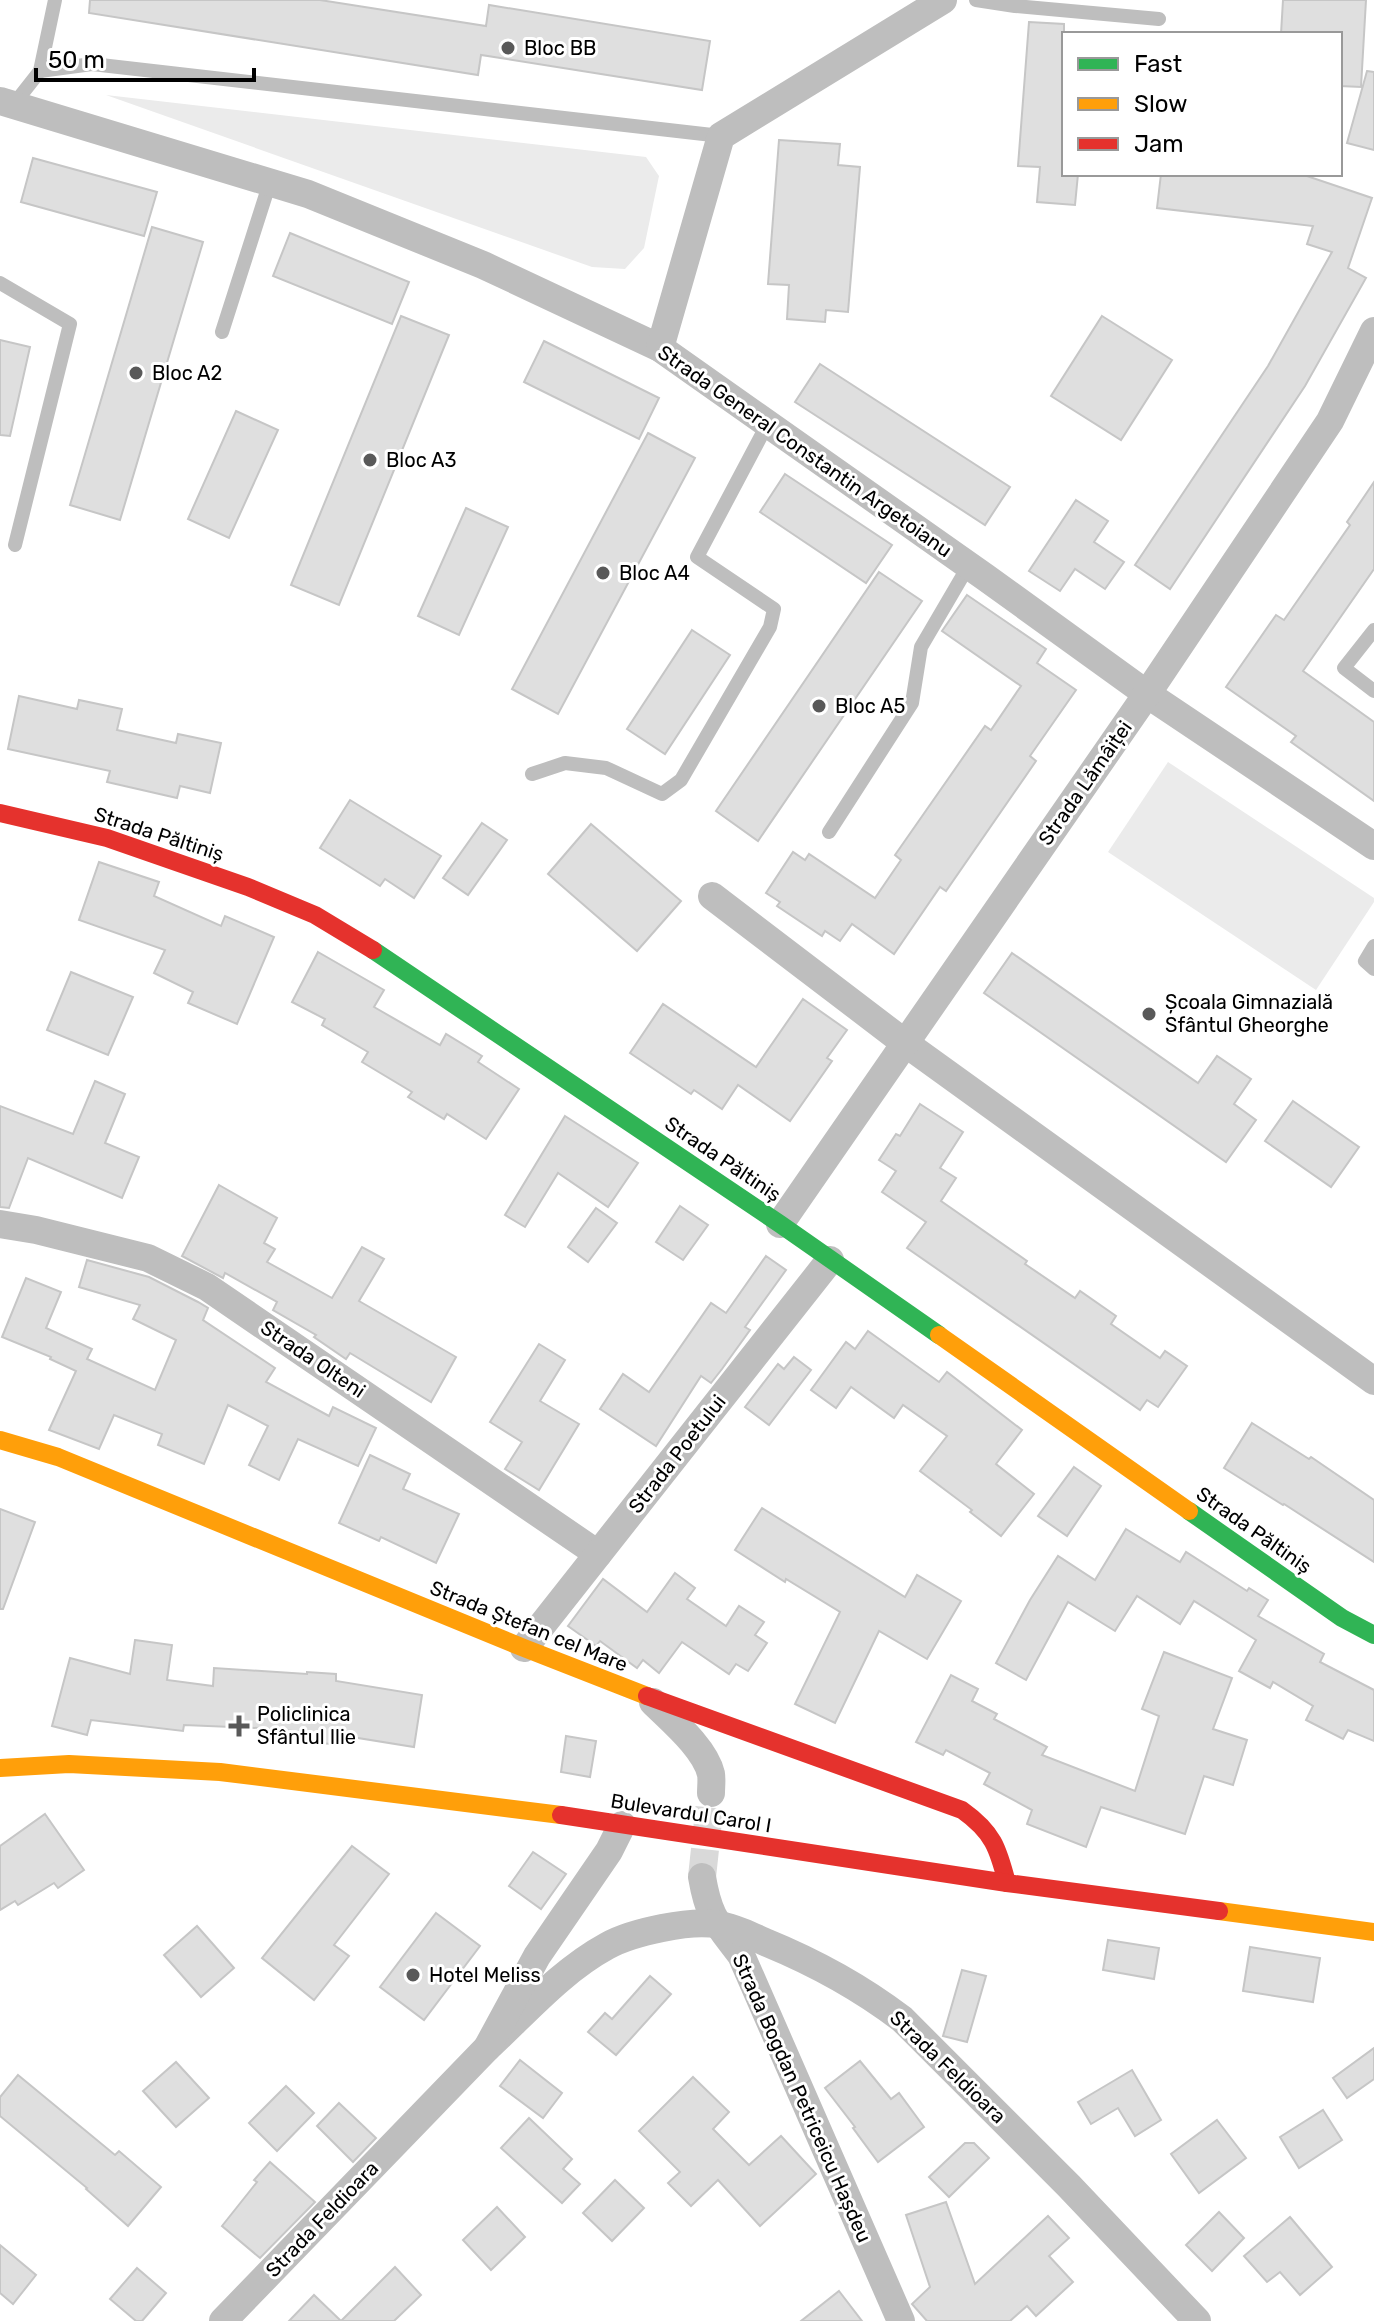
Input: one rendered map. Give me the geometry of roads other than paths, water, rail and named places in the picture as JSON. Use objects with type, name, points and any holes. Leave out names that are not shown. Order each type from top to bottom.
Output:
[{"type":"street","points":[[660,348],[721,136],[943,0]]},
{"type":"street","name":"Strada General Constantin Argetoianu","points":[[7,102],[308,194],[483,265],[660,348],[1147,694],[1374,846]]},
{"type":"street","name":"Strada Lămâiței","points":[[780,1224],[1147,694],[1366,368],[1374,331]]},
{"type":"street","name":"Strada Păltiniș","points":[[0,813],[107,838],[248,887],[315,915],[384,957],[780,1224],[1342,1618],[1374,1635]]},
{"type":"street","points":[[712,896],[905,1043],[1374,1381]]},
{"type":"street","name":"Strada Olteni","points":[[0,1224],[148,1258],[207,1287],[598,1554]]},
{"type":"street","name":"Strada Poetului","points":[[524,1648],[830,1260]]},
{"type":"street","name":"Strada Ștefan cel Mare","points":[[0,1440],[58,1457],[647,1696],[962,1810],[982,1823],[997,1843],[1007,1883]]},
{"type":"street","points":[[647,1696],[673,1721],[705,1760],[711,1777],[711,1793]]},
{"type":"street","name":"Bulevardul Carol I","points":[[0,1768],[69,1764],[220,1772],[547,1813],[1007,1883],[1374,1932]]},
{"type":"street","name":"Strada Feldioara","points":[[487,2048],[524,1978],[609,1851],[622,1825]]},
{"type":"street","name":"Strada Bogdan Petriceicu Hașdeu","points":[[702,1877],[710,1911],[716,1924],[741,1955],[901,2321]]},
{"type":"street","name":"Strada Feldioara","points":[[223,2321],[487,2048],[573,1968],[609,1945],[666,1927],[716,1924],[741,1931],[837,1976],[902,2019],[1069,2186],[1197,2321]]},
{"type":"lane","points":[[7,102],[40,71],[55,0]]},
{"type":"lane","points":[[976,0],[1159,19]]},
{"type":"lane","points":[[40,71],[92,64],[721,136]]},
{"type":"lane","points":[[222,332],[270,182]]},
{"type":"lane","points":[[0,283],[70,324],[15,545]]},
{"type":"lane","points":[[532,774],[565,763],[606,768],[662,794],[681,780],[770,627],[774,609],[697,557],[768,423]]},
{"type":"lane","points":[[829,832],[912,703],[921,647],[969,565]]},
{"type":"lane","points":[[1374,630],[1344,668],[1374,691]]},
{"type":"lane","points":[[1374,946],[1365,961],[1374,969]]},
{"type":"tunnel","points":[[702,1877],[711,1793]]},
{"type":"place","name":"Bloc BB","points":[[508,48]]},
{"type":"place","name":"Bloc A2","points":[[136,373]]},
{"type":"place","name":"Bloc A3","points":[[370,460]]},
{"type":"place","name":"Bloc A4","points":[[603,573]]},
{"type":"place","name":"Bloc A5","points":[[819,706]]},
{"type":"place","name":"Școala Gimnazială Sfântul Gheorghe","points":[[1149,1014]]},
{"type":"place","name":"Policlinica Sfântul Ilie","points":[[239,1726]]},
{"type":"place","name":"Hotel Meliss","points":[[413,1975]]}]
